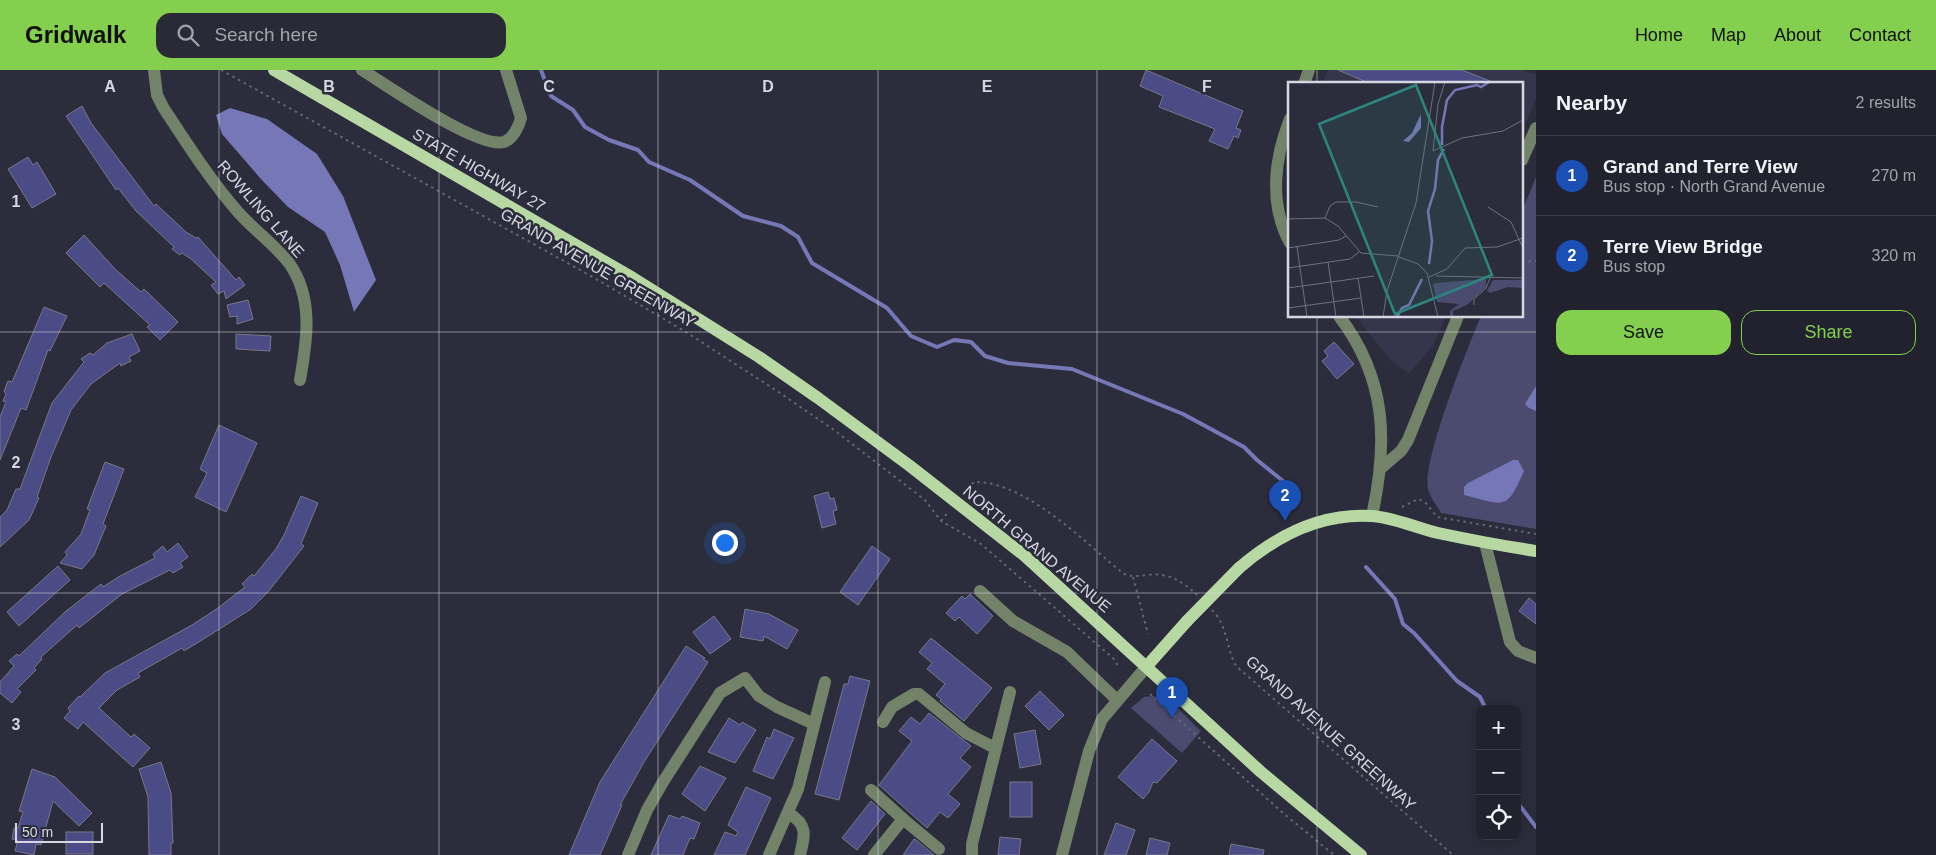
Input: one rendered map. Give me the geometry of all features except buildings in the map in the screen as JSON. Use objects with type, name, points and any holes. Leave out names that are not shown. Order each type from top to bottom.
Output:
[{"type":"main road","name":"STATE HIGHWAY 27","points":[[274,70],[668,299]]},
{"type":"main road","name":"NORTH GRAND AVENUE","points":[[668,299],[818,398],[910,466],[1025,556],[1261,772],[1361,855]]},
{"type":"main road","points":[[1146,666],[1239,568],[1271,543],[1294,530],[1343,518],[1372,516],[1486,543],[1536,551]]},
{"type":"street","name":"ROWLING LANE","points":[[154,70],[157,96],[218,188],[238,212],[276,249],[297,277],[304,297],[308,332],[300,380]]},
{"type":"street","points":[[362,70],[468,134],[492,142],[504,142],[510,138],[520,125],[521,118],[506,70]]},
{"type":"street","points":[[1305,82],[1309,70]]},
{"type":"street","points":[[1288,124],[1279,148],[1276,166],[1280,216],[1288,238]]},
{"type":"street","points":[[1524,155],[1536,128]]},
{"type":"street","points":[[1340,318],[1352,334],[1369,367],[1379,401],[1383,430],[1380,469],[1372,516]]},
{"type":"street","points":[[1380,469],[1401,451],[1408,440],[1457,318]]},
{"type":"street","points":[[1486,543],[1510,642],[1518,650],[1536,658]]},
{"type":"street","points":[[980,591],[1013,621],[1067,652],[1116,700]]},
{"type":"street","points":[[1062,855],[1089,750],[1102,718],[1146,666]]},
{"type":"street","points":[[628,855],[647,810],[720,693],[745,678],[759,696],[814,724]]},
{"type":"street","points":[[769,855],[798,789],[825,682]]},
{"type":"street","points":[[972,855],[972,844],[1010,692]]},
{"type":"street","points":[[883,722],[892,707],[914,694],[919,694],[966,733],[995,748]]},
{"type":"street","points":[[870,790],[939,849]]},
{"type":"street","points":[[788,813],[799,819],[803,826],[804,832],[800,855]]},
{"type":"street","points":[[874,855],[903,819]]},
{"type":"path","name":"GRAND AVENUE GREENWAY","points":[[220,70],[464,203],[686,332],[834,430],[925,500],[941,521],[966,533],[981,544],[1114,659],[1118,666]]},
{"type":"path","points":[[964,492],[974,482],[988,482],[1024,497],[1047,512],[1124,574],[1133,577],[1160,574],[1172,577],[1186,584],[1199,598]]},
{"type":"path","points":[[1402,507],[1418,499],[1426,502],[1437,517],[1536,534]]},
{"type":"path","points":[[1133,577],[1148,634]]},
{"type":"path","name":"GRAND AVENUE GREENWAY","points":[[1206,604],[1220,618],[1230,656],[1236,666],[1453,855]]},
{"type":"path","points":[[1150,694],[1283,813],[1334,855]]},
{"type":"shaded area","points":[[1328,70],[1523,70],[1536,75],[1536,99],[1524,127],[1524,82],[1323,82]]},
{"type":"shaded area","points":[[230,108],[267,119],[317,154],[343,196],[376,280],[354,312],[340,265],[325,232],[288,207],[222,134],[216,115]]},
{"type":"shaded area","points":[[1536,177],[1536,529],[1441,513],[1428,489],[1428,475],[1432,454],[1447,403],[1480,318],[1524,318],[1524,206]]},
{"type":"shaded area","points":[[1358,318],[1445,318],[1433,346],[1409,373],[1392,362]]},
{"type":"shaded area","points":[[1536,386],[1536,411],[1525,404]]},
{"type":"shaded area","points":[[1513,460],[1518,460],[1524,471],[1508,499],[1496,503],[1464,495],[1464,487],[1468,483]]},
{"type":"shaded area","points":[[1153,696],[1173,705],[1201,731],[1182,753],[1131,708],[1144,697]]},
{"type":"waterway","points":[[541,70],[551,96],[573,110],[585,127],[609,140],[638,150],[649,162],[690,180],[743,216],[781,226],[798,237],[812,263],[887,308],[911,336],[937,347],[954,340],[971,342],[985,356],[1008,363],[1072,369],[1183,414],[1244,447],[1283,481]]},
{"type":"waterway","points":[[1366,567],[1395,599],[1403,624],[1414,633],[1457,681],[1480,697],[1484,705]]},
{"type":"waterway","points":[[1521,807],[1536,827]]},
{"type":"place","name":"Terre View Bridge","points":[[1285,521]]},
{"type":"place","name":"Grand and Terre View","points":[[1172,718]]}]
